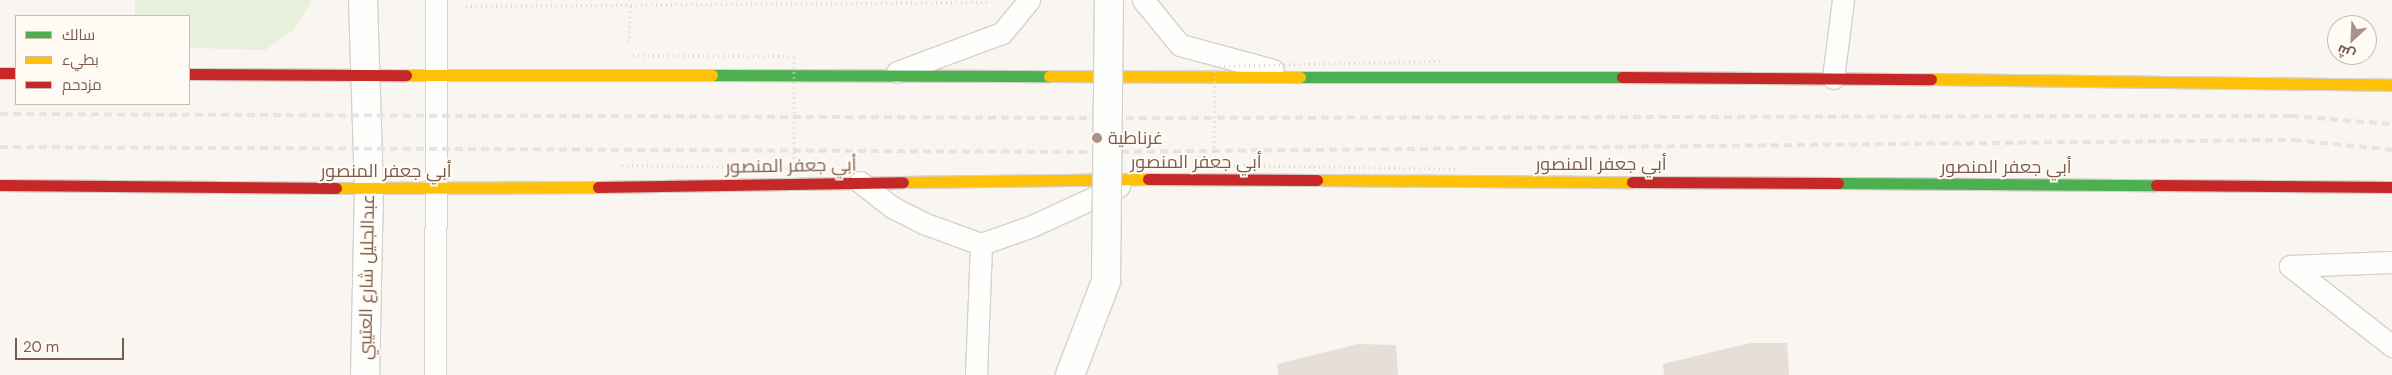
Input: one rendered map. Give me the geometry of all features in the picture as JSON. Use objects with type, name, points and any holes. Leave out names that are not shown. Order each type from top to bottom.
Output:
[{"type":"street","name":"عبدالجليل شارع العتيبي","points":[[363,0],[369,188],[365,375]]},
{"type":"street","points":[[1070,375],[1106,281],[1109,0]]},
{"type":"street","points":[[0,73],[15,73]]},
{"type":"street","points":[[190,74],[437,77],[1833,78],[2392,85]]},
{"type":"street","name":"أبي جعفر المنصور","points":[[0,185],[438,189],[1135,179],[2392,187]]},
{"type":"lane","points":[[1143,0],[1180,45],[1300,77]]},
{"type":"lane","points":[[1833,78],[1843,0]]},
{"type":"lane","points":[[881,77],[1002,33],[1028,1]]},
{"type":"lane","points":[[436,3],[438,189],[436,375]]},
{"type":"lane","points":[[860,182],[892,207],[922,224],[981,244],[1032,226],[1135,179]]},
{"type":"lane","points":[[976,375],[981,244]]},
{"type":"lane","points":[[2392,262],[2290,266],[2392,346]]},
{"type":"path","points":[[436,3],[630,5],[1028,1]]},
{"type":"path","points":[[622,166],[794,168],[794,56],[629,55],[630,5]]},
{"type":"path","points":[[1440,61],[1215,66],[1214,165],[1456,169]]},
{"type":"green space","points":[[135,0],[310,0],[310,4],[293,30],[265,50],[190,48],[190,15],[135,15]]},
{"type":"building","points":[[1750,343],[1787,343],[1789,375],[1664,375],[1663,364]]},
{"type":"building","points":[[1359,344],[1396,345],[1398,375],[1278,375],[1277,364]]},
{"type":"railway","points":[[0,114],[1100,118],[2291,116],[2392,124]]},
{"type":"railway","points":[[0,147],[1095,152],[2294,140],[2392,150]]},
{"type":"traffic: fast","points":[[712,75],[1049,76]]},
{"type":"traffic: fast","points":[[1300,77],[1622,77]]},
{"type":"traffic: fast","points":[[1838,183],[2156,185]]},
{"type":"traffic: slow","points":[[406,75],[712,75]]},
{"type":"traffic: slow","points":[[1049,76],[1300,77]]},
{"type":"traffic: slow","points":[[1931,79],[2392,85]]},
{"type":"traffic: slow","points":[[903,182],[1148,179]]},
{"type":"traffic: slow","points":[[1317,180],[1632,182]]},
{"type":"traffic: slow","points":[[336,188],[598,187]]},
{"type":"traffic: jam","points":[[0,73],[15,73]]},
{"type":"traffic: jam","points":[[190,74],[406,75]]},
{"type":"traffic: jam","points":[[1622,77],[1931,79]]},
{"type":"traffic: jam","points":[[1148,179],[1317,180]]},
{"type":"traffic: jam","points":[[598,187],[903,182]]},
{"type":"traffic: jam","points":[[1632,182],[1838,183]]},
{"type":"traffic: jam","points":[[0,185],[336,188]]},
{"type":"traffic: jam","points":[[2156,185],[2392,187]]},
{"type":"place","name":"غرناطية","points":[[1097,138]]}]
